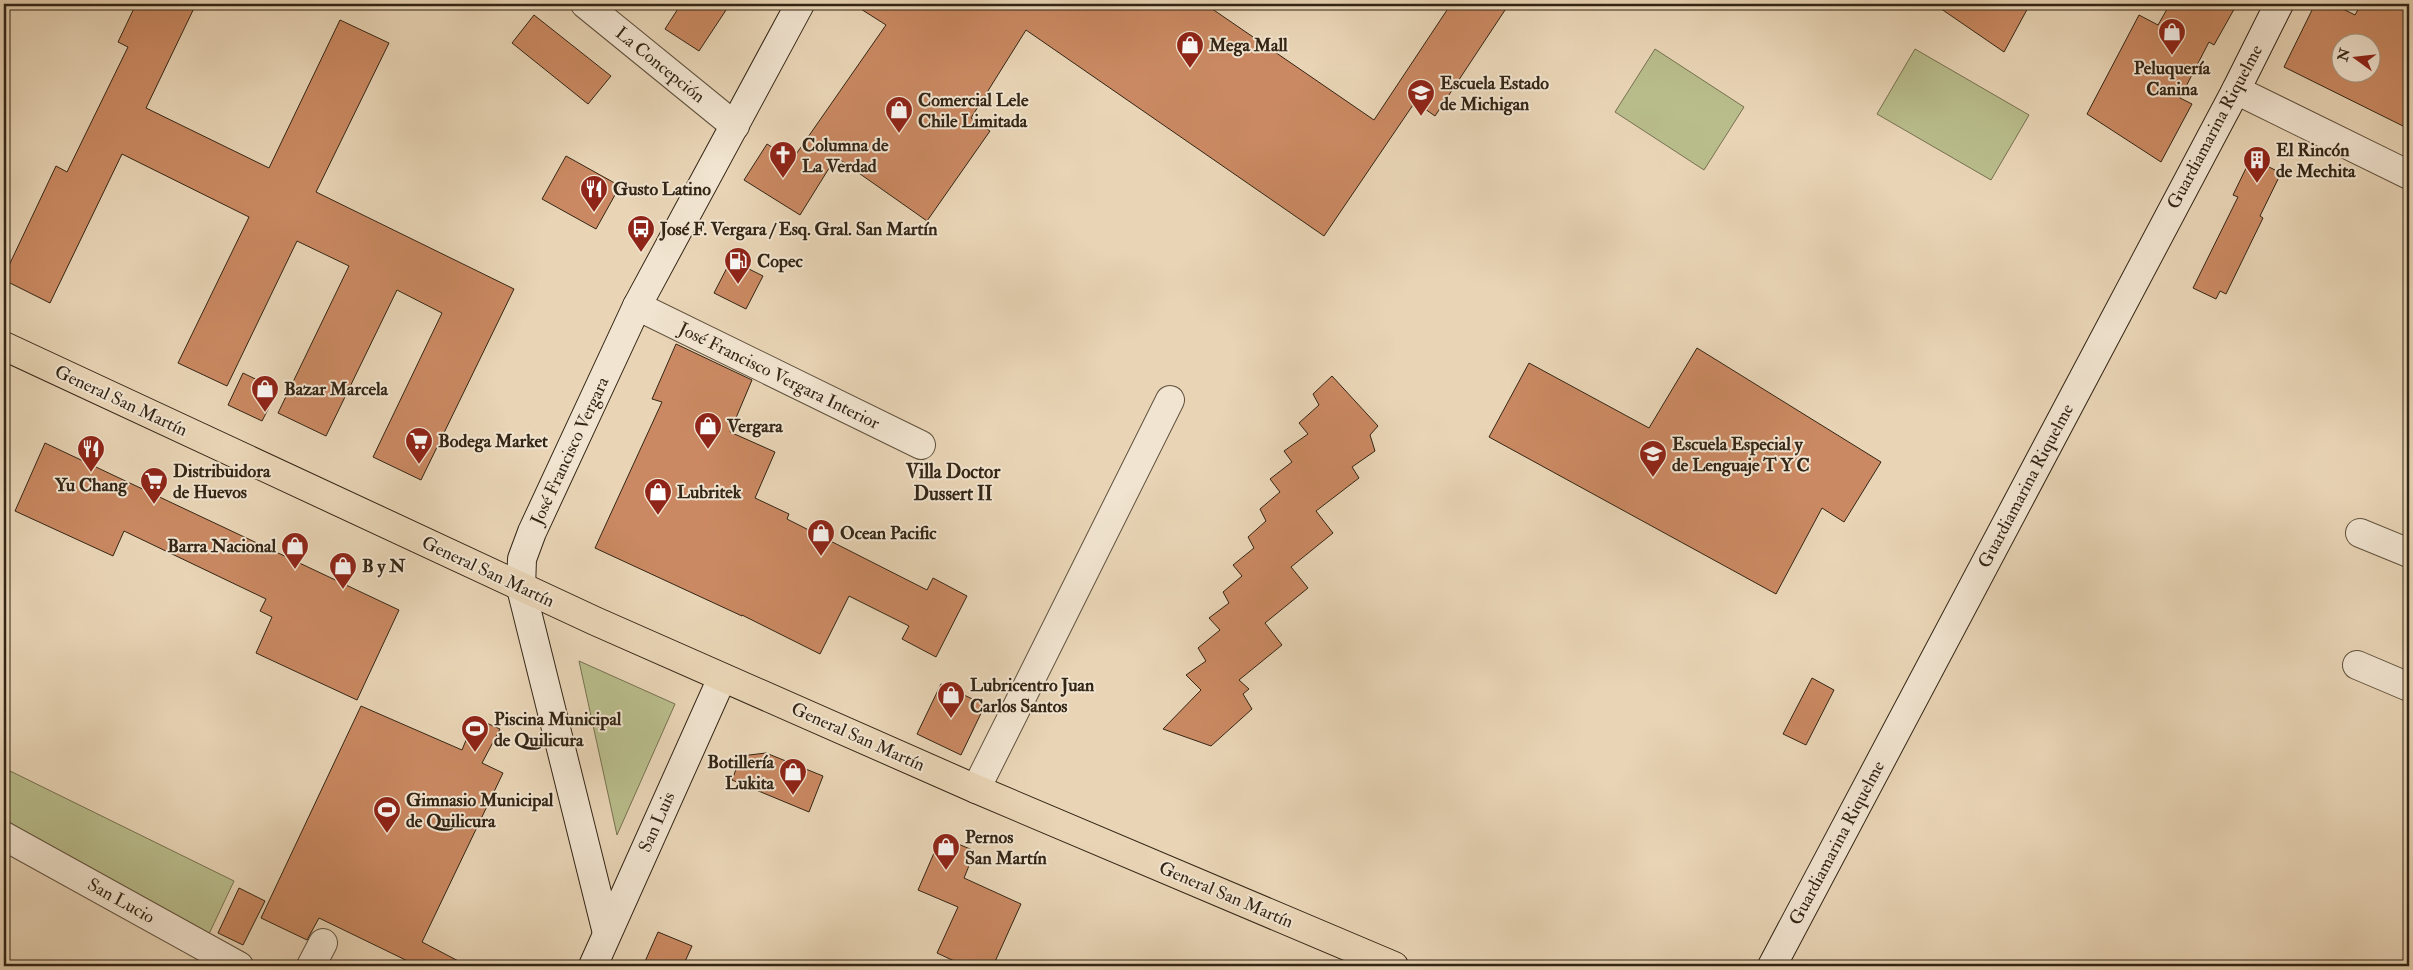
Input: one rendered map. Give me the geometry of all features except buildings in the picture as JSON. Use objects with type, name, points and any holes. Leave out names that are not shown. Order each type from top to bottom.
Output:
[{"type":"main road","name":"General San Martín","points":[[4,346],[521,588],[722,678],[976,789],[1394,966]]},
{"type":"street","name":"La Concepción","points":[[585,4],[735,126]]},
{"type":"street","name":"José Francisco Vergara","points":[[607,934],[521,588],[522,559],[532,532],[637,306],[800,4]]},
{"type":"street","name":"Guardiamarina Riquelme","points":[[1772,966],[2236,90],[2279,4]]},
{"type":"street","points":[[2236,90],[2409,175]]},
{"type":"street","name":"José Francisco Vergara Interior","points":[[637,306],[921,445]]},
{"type":"street","points":[[976,789],[1170,400]]},
{"type":"street","points":[[2360,534],[2409,553]]},
{"type":"street","points":[[2357,665],[2409,687]]},
{"type":"street","name":"San Luis","points":[[593,966],[722,678]]},
{"type":"street","name":"San Lucio","points":[[4,836],[239,966]]},
{"type":"green space","points":[[1655,49],[1744,107],[1704,170],[1615,112]]},
{"type":"green space","points":[[1915,49],[2029,115],[1991,180],[1877,114]]},
{"type":"green space","points":[[579,661],[675,704],[617,835]]},
{"type":"green space","points":[[4,768],[234,881],[208,936],[4,828]]},
{"type":"place","name":"Peluquería Canina","points":[[2172,56]]},
{"type":"place","name":"Mega Mall","points":[[1190,69]]},
{"type":"place","name":"Escuela Estado de Michigan","points":[[1421,117]]},
{"type":"place","name":"Comercial Lele Chile Limitada","points":[[899,134]]},
{"type":"place","name":"Columna de La Verdad","points":[[783,179]]},
{"type":"place","name":"El Rincón de Mechita","points":[[2257,184]]},
{"type":"place","name":"Gusto Latino","points":[[594,213]]},
{"type":"place","name":"José F. Vergara / Esq. Gral. San Martín","points":[[641,253]]},
{"type":"place","name":"Copec","points":[[738,285]]},
{"type":"place","name":"Bazar Marcela","points":[[265,413]]},
{"type":"place","name":"Vergara","points":[[708,450]]},
{"type":"place","name":"Bodega Market","points":[[419,465]]},
{"type":"place","name":"Yu Chang","points":[[91,473]]},
{"type":"place","name":"Escuela Especial y de Lenguaje T Y C","points":[[1653,478]]},
{"type":"place","name":"Distribuidora de Huevos","points":[[154,505]]},
{"type":"place","name":"Lubritek","points":[[658,516]]},
{"type":"place","name":"Ocean Pacific","points":[[821,557]]},
{"type":"place","name":"Barra Nacional","points":[[295,570]]},
{"type":"place","name":"B y N","points":[[343,590]]},
{"type":"place","name":"Lubricentro Juan Carlos Santos","points":[[951,719]]},
{"type":"place","name":"Piscina Municipal de Quilicura","points":[[475,753]]},
{"type":"place","name":"Botillería Lukita","points":[[793,796]]},
{"type":"place","name":"Gimnasio Municipal de Quilicura","points":[[387,834]]},
{"type":"place","name":"Pernos San Martín","points":[[946,871]]},
{"type":"district","name":"Villa Doctor Dussert II","points":[[953,483]]}]
